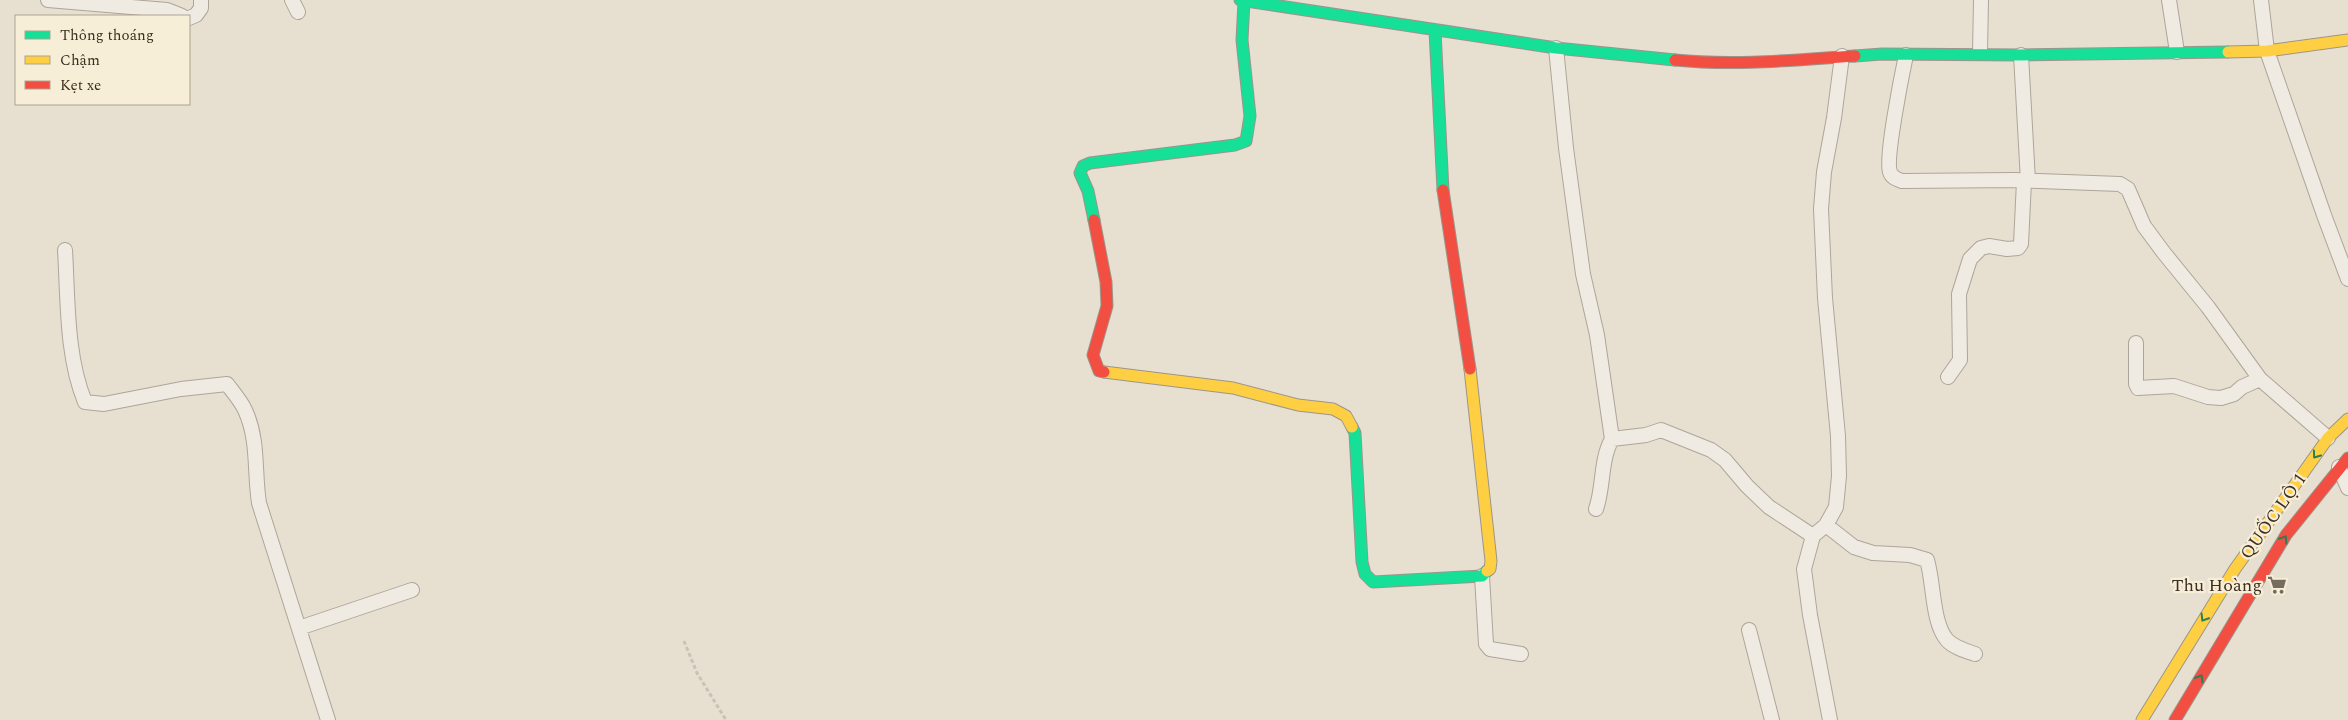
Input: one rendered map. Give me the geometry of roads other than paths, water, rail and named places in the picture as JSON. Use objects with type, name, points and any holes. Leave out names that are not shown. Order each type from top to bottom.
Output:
[{"type":"main road","points":[[1435,31],[1444,207],[1470,370],[1490,552],[1490,569],[1482,576],[1373,582],[1368,580],[1364,573],[1361,554],[1355,433],[1346,416],[1333,409],[1298,405],[1233,388],[1099,371],[1095,366],[1093,355],[1107,306],[1106,282],[1088,191],[1080,173],[1083,166],[1090,163],[1235,145],[1246,141],[1250,130],[1250,105],[1242,41],[1242,0],[1556,48],[1698,62],[1772,62],[1842,56],[1980,53],[2021,55],[2267,51],[2348,40]]},
{"type":"main road","name":"QUỐC LỘ 1","points":[[2142,720],[2235,569],[2328,438],[2348,419]]},
{"type":"main road","name":"QUỐC LỘ 1","points":[[2175,720],[2286,535],[2344,462]]},
{"type":"street","points":[[48,0],[167,10],[180,15]]},
{"type":"street","points":[[190,18],[196,15],[202,8],[201,0]]},
{"type":"street","points":[[1980,53],[1981,0]]},
{"type":"street","points":[[2169,0],[2177,52]]},
{"type":"street","points":[[2261,0],[2267,51],[2348,279]]},
{"type":"street","points":[[1556,48],[1566,148],[1583,274],[1596,335],[1612,439],[1606,451],[1602,493],[1596,509]]},
{"type":"street","points":[[1906,55],[1890,152],[1890,172],[1894,178],[1902,181],[2111,182],[2120,184],[2128,189],[2144,226],[2260,378],[2328,438]]},
{"type":"street","points":[[1948,377],[1960,360],[1959,294],[1970,259],[1981,248],[1989,246],[2007,249],[2018,248],[2021,244],[2026,181],[2021,55]]},
{"type":"street","points":[[1830,720],[1805,580],[1807,555],[1814,536],[1826,525],[1836,507],[1839,476],[1838,436],[1825,298],[1821,209],[1824,172],[1834,118],[1842,56]]},
{"type":"street","points":[[66,250],[73,354],[85,402],[104,404],[181,388],[227,384],[245,409],[255,442],[258,462],[256,482],[259,503],[328,720]]},
{"type":"street","points":[[2136,343],[2136,384],[2138,388],[2174,386],[2208,398],[2221,398],[2234,394],[2242,386],[2260,378]]},
{"type":"street","points":[[1612,439],[1646,435],[1658,430],[1711,450],[1726,460],[1747,486],[1769,508],[1814,536]]},
{"type":"street","points":[[2344,462],[2348,488]]},
{"type":"street","points":[[1826,525],[1854,547],[1873,554],[1910,555],[1927,560],[1932,574],[1940,629],[1948,641],[1975,654]]},
{"type":"street","points":[[1482,576],[1486,644],[1490,649],[1521,654]]},
{"type":"street","points":[[299,628],[412,590]]},
{"type":"street","points":[[1749,630],[1772,720]]},
{"type":"place","name":"Thu Hoàng","points":[[2277,585]]}]
